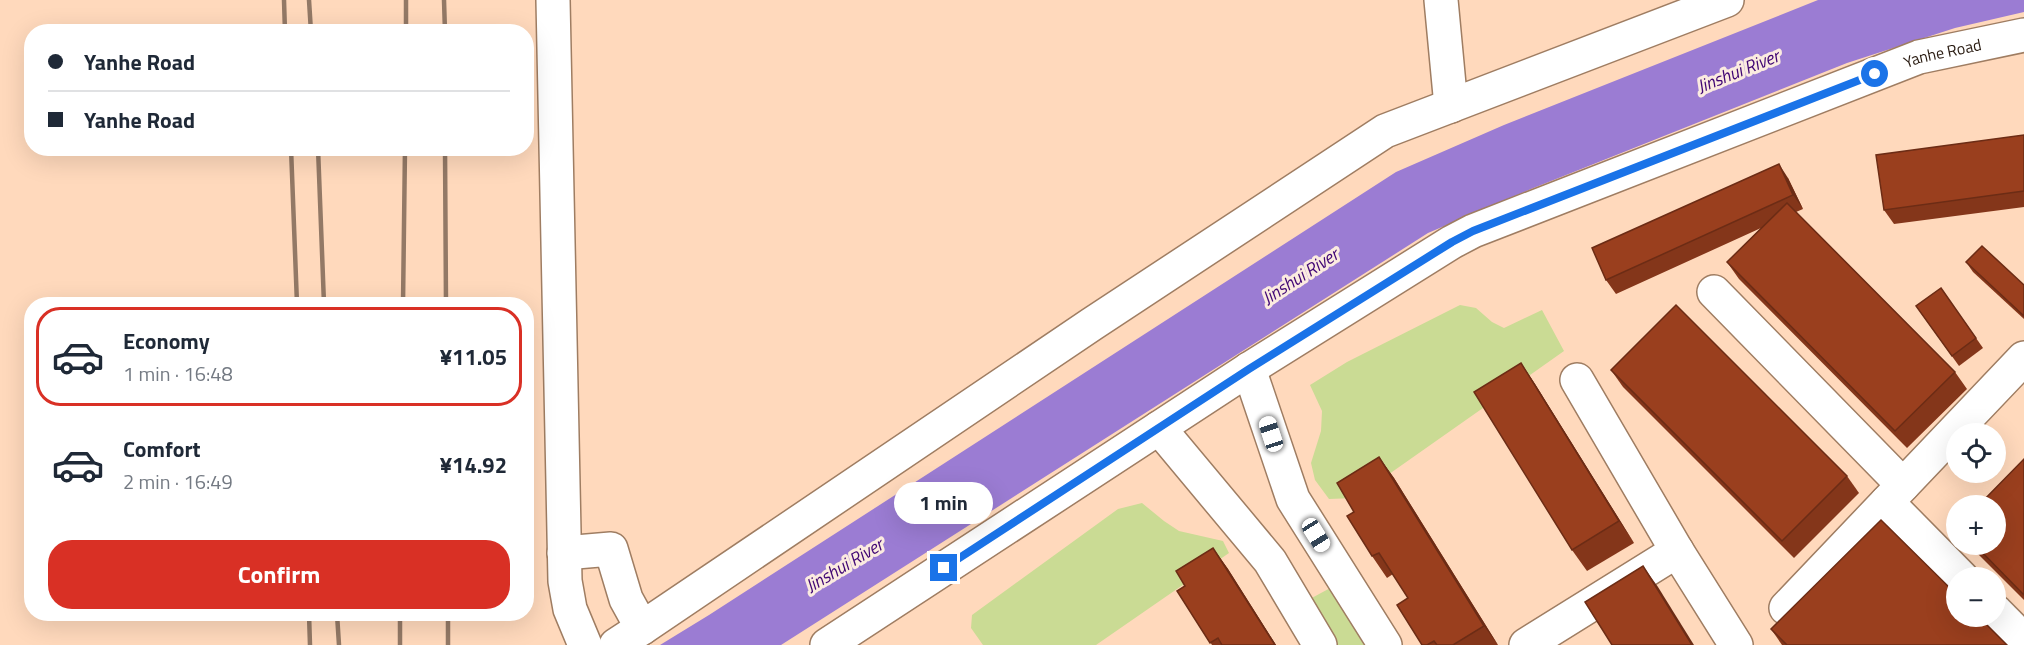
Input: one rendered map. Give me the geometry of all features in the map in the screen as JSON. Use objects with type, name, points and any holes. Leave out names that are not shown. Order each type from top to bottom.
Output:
[{"type":"street","points":[[553,0],[565,581],[570,609],[585,645]]},
{"type":"street","points":[[1441,0],[1451,106]]},
{"type":"street","points":[[564,553],[611,549],[626,599],[629,637],[1092,324],[1385,131],[1727,0]]},
{"type":"street","name":"Yanhe Road","points":[[827,645],[1249,369],[1473,231],[1919,57],[2024,35]]},
{"type":"street","points":[[1714,292],[1895,493],[1953,567]]},
{"type":"street","points":[[1786,608],[2024,358]]},
{"type":"street","points":[[1249,369],[1293,499],[1385,645]]},
{"type":"street","points":[[1577,380],[1677,551],[1736,645]]},
{"type":"street","points":[[1159,428],[1270,561],[1320,645]]},
{"type":"street","points":[[1526,645],[1677,551]]},
{"type":"street","points":[[2006,622],[2024,640]]},
{"type":"green space","points":[[1460,305],[1476,308],[1492,322],[1504,328],[1542,310],[1564,351],[1355,498],[1329,499],[1315,480],[1311,463],[1321,431],[1322,411],[1310,385],[1347,362]]},
{"type":"green space","points":[[1142,503],[1179,531],[1223,541],[1229,553],[1096,645],[983,645],[971,628],[972,615],[1118,509]]},
{"type":"green space","points":[[1334,586],[1372,645],[1335,645],[1308,600]]},
{"type":"water","name":"Jinshui River","points":[[1818,0],[2024,0],[2024,12],[1955,28],[1847,63],[1531,189],[1428,233],[781,645],[660,645],[1396,172],[1504,125]]},
{"type":"building","points":[[2024,135],[2024,191],[1884,210],[1876,155]]},
{"type":"building","points":[[1779,164],[1793,195],[1606,280],[1592,248]]},
{"type":"building","points":[[1787,203],[1955,372],[1895,431],[1727,262]]},
{"type":"building","points":[[1982,246],[2024,285],[2024,316],[1966,262]]},
{"type":"building","points":[[1941,288],[1976,338],[1952,356],[1916,306]]},
{"type":"building","points":[[1676,305],[1847,476],[1782,541],[1611,370]]},
{"type":"building","points":[[1521,363],[1619,521],[1572,550],[1474,392]]},
{"type":"building","points":[[1379,457],[1484,626],[1453,645],[1437,645],[1434,641],[1422,645],[1397,605],[1408,598],[1379,553],[1372,556],[1347,516],[1354,512],[1337,483]]},
{"type":"building","points":[[2024,459],[2024,595],[2006,577],[2006,567],[1997,567],[1985,555],[2006,555],[2006,495],[1989,495],[2001,483],[2006,483],[2006,477]]},
{"type":"building","points":[[1881,520],[1946,584],[1946,627],[1989,627],[2007,645],[1787,645],[1771,629]]},
{"type":"building","points":[[1213,548],[1275,645],[1222,645],[1218,638],[1210,643],[1177,591],[1185,586],[1176,571]]},
{"type":"building","points":[[1643,566],[1692,645],[1612,645],[1585,602]]},
{"type":"railway","points":[[284,0],[285,24]]},
{"type":"railway","points":[[309,0],[310,24]]},
{"type":"railway","points":[[406,0],[406,24]]},
{"type":"railway","points":[[444,0],[445,24]]},
{"type":"railway","points":[[291,156],[297,297]]},
{"type":"railway","points":[[318,156],[324,297]]},
{"type":"railway","points":[[403,297],[405,156]]},
{"type":"railway","points":[[445,156],[446,297]]},
{"type":"railway","points":[[309,621],[310,645]]},
{"type":"railway","points":[[337,621],[339,645]]},
{"type":"railway","points":[[400,621],[400,645]]},
{"type":"railway","points":[[448,621],[448,645]]},
{"type":"route","points":[[944,568],[1249,369],[1452,242],[1473,231],[1875,74]]}]
